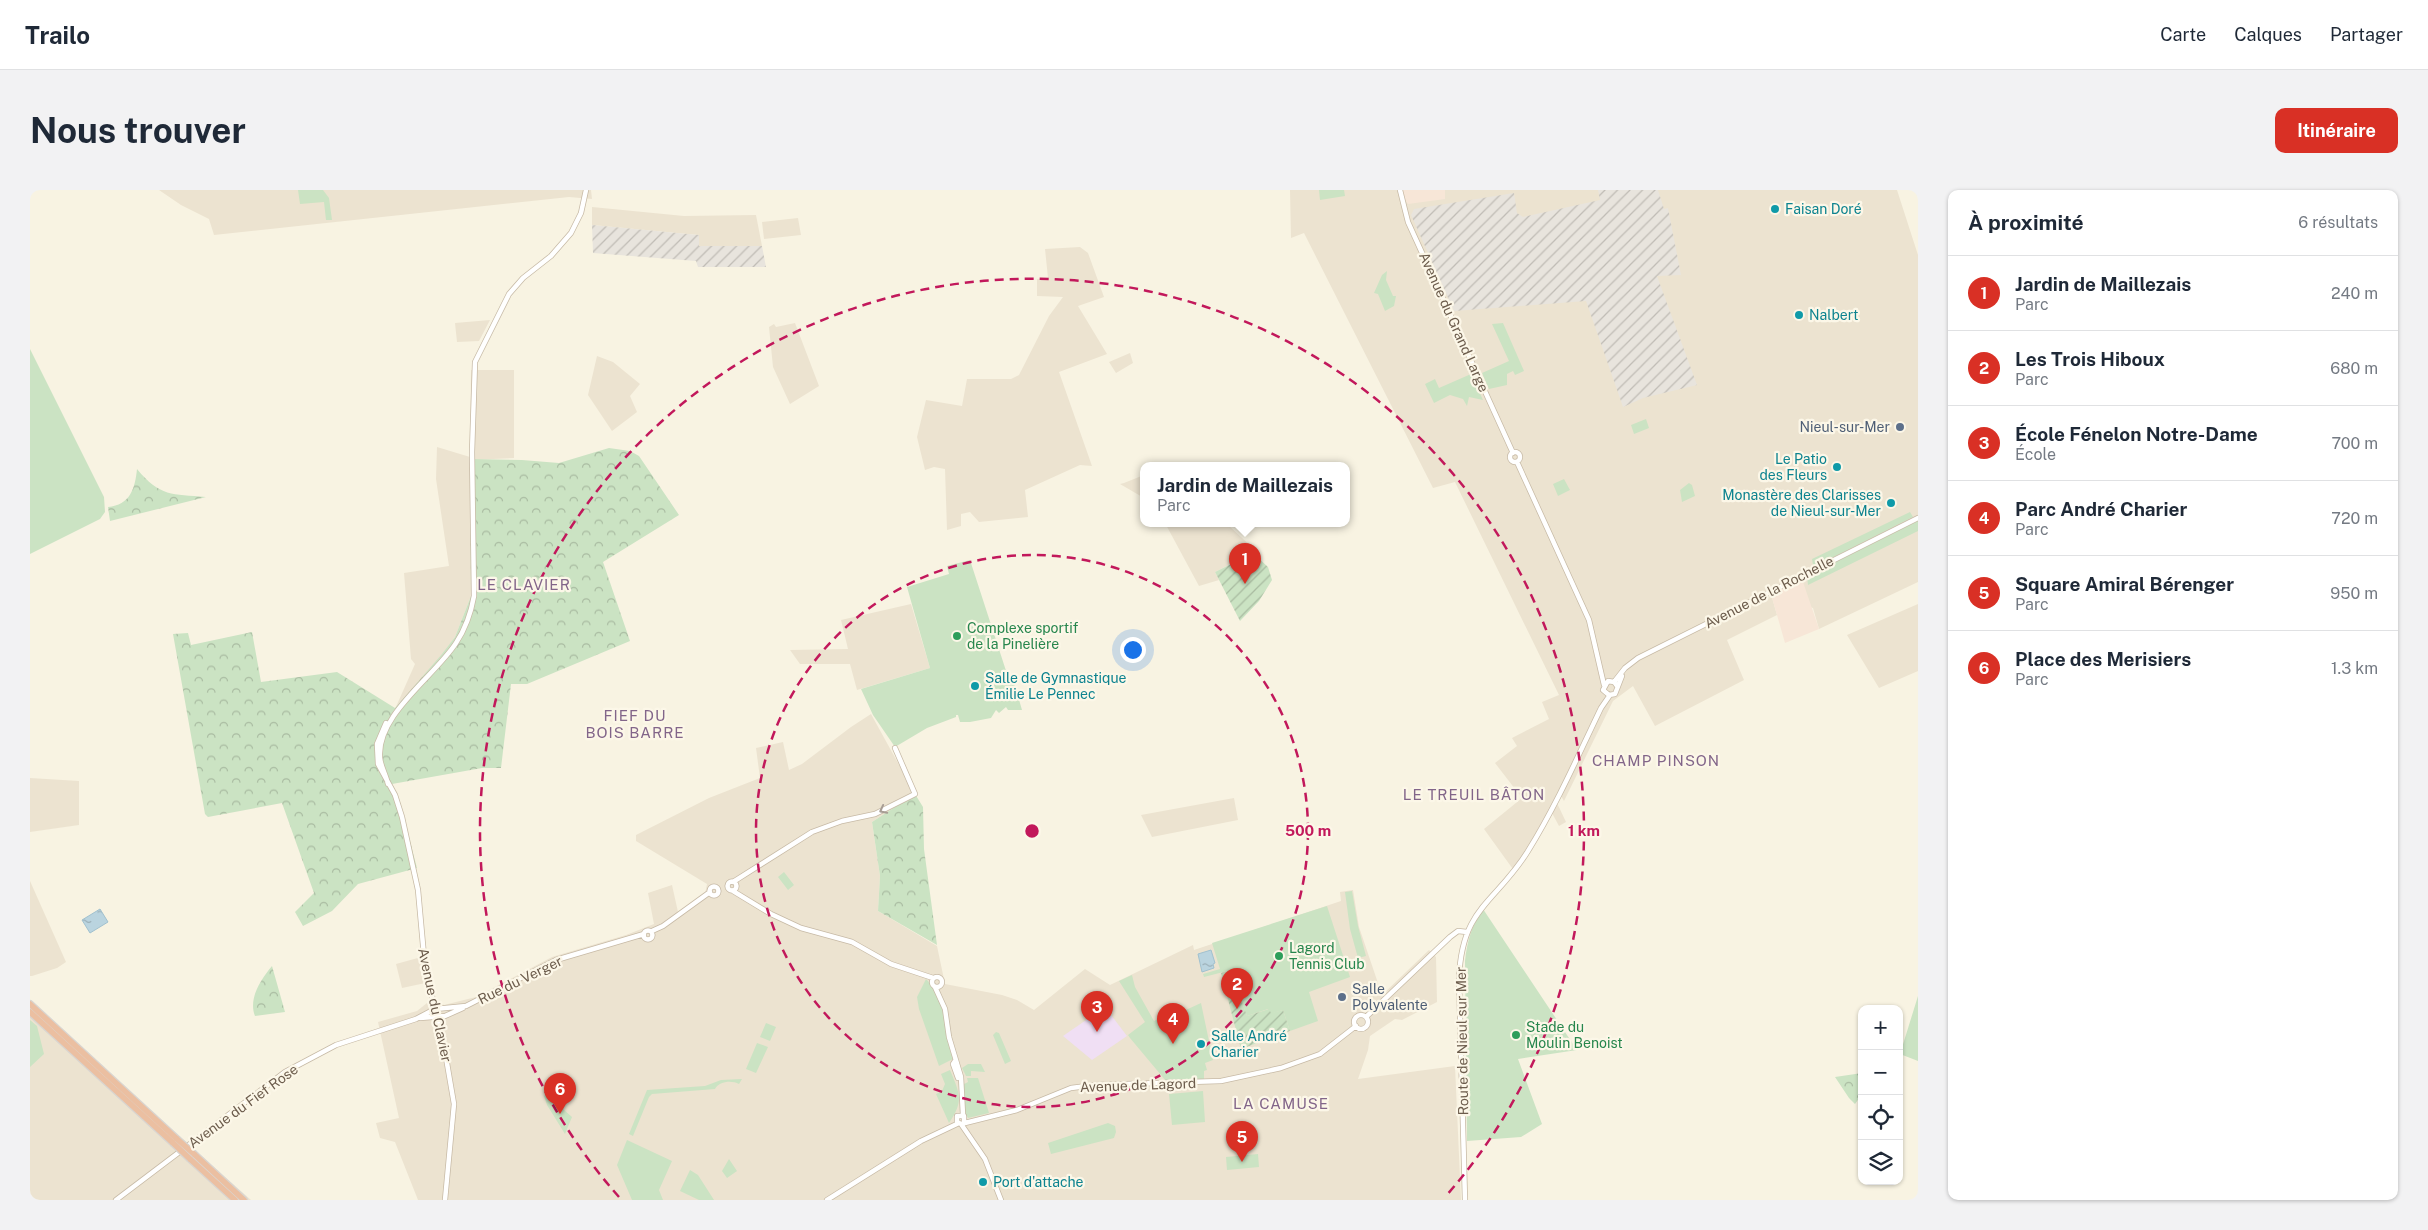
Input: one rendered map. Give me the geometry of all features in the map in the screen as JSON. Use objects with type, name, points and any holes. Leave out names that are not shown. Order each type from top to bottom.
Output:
[{"type":"highway","points":[[30,1004],[175,1141]]},
{"type":"highway","points":[[30,1012],[244,1200]]},
{"type":"highway","points":[[192,1156],[236,1200]]},
{"type":"street","name":"Avenue du Clavier","points":[[445,1200],[454,1104],[422,948],[418,890],[401,812],[379,768],[377,744],[382,728],[456,643],[471,612],[474,596],[473,378],[475,362],[481,345],[509,294],[523,278],[551,256],[572,233],[581,213],[586,190]]},
{"type":"street","name":"Avenue du Grand Large","points":[[1400,190],[1408,222],[1513,453],[1519,455],[1517,462],[1589,620],[1604,692]]},
{"type":"street","name":"Avenue de la Rochelle","points":[[1614,683],[1623,670],[1638,658],[1918,518]]},
{"type":"street","name":"Avenue du Grand Large","points":[[1599,663],[1614,683]]},
{"type":"street","points":[[1601,708],[1610,695],[1616,692],[1614,683],[1604,685]]},
{"type":"street","points":[[1601,708],[1604,692],[1610,695]]},
{"type":"street","name":"Route de Nieul sur Mer","points":[[1464,1200],[1459,978],[1461,956],[1467,932],[1478,911],[1515,869],[1533,842],[1601,708]]},
{"type":"street","name":"Avenue du Clavier","points":[[388,784],[380,759],[381,745],[384,733],[395,713]]},
{"type":"street","points":[[652,933],[646,930],[644,936],[650,939],[652,933],[710,894],[712,887],[718,890],[732,886],[738,879],[812,832],[875,814],[915,794],[895,748]]},
{"type":"street","points":[[732,886],[741,896],[771,914],[801,928],[852,942],[891,964],[932,980],[937,987],[945,1009],[955,1061],[953,1064],[960,1083],[961,1120],[985,1159],[1001,1200]]},
{"type":"street","points":[[1366,1017],[1450,937],[1458,931],[1467,932]]},
{"type":"street","name":"Rue du Verger","points":[[435,1009],[466,1006],[556,960],[644,936]]},
{"type":"street","points":[[932,980],[937,977],[941,979],[942,984],[937,987]]},
{"type":"street","points":[[416,1019],[451,1014],[466,1006]]},
{"type":"street","name":"Avenue du Fief Rose","points":[[116,1200],[285,1072],[336,1045],[416,1019],[435,1009]]},
{"type":"street","points":[[1361,1015],[1366,1017],[1368,1021],[1366,1026],[1361,1029],[1356,1026],[1354,1022],[1357,1017],[1361,1015]]},
{"type":"street","name":"Avenue de Lagord","points":[[827,1200],[921,1141],[961,1120],[971,1120],[1017,1110],[1051,1095],[1078,1087],[1221,1082],[1281,1068],[1313,1057],[1330,1047],[1356,1026]]},
{"type":"shaded area","points":[[159,190],[591,190],[592,199],[569,197],[214,235],[209,219],[181,205]]},
{"type":"shaded area","points":[[1290,190],[1402,190],[1445,199],[1445,190],[1897,190],[1918,255],[1918,582],[1819,629],[1813,608],[1771,594],[1777,615],[1727,640],[1744,680],[1655,726],[1633,686],[1613,701],[1564,801],[1561,796],[1557,803],[1566,822],[1559,826],[1552,813],[1532,850],[1515,872],[1484,829],[1522,798],[1495,763],[1517,746],[1512,738],[1549,719],[1542,702],[1559,695],[1455,482],[1433,488],[1304,233],[1291,238]]},
{"type":"shaded area","points":[[1402,190],[1445,190],[1445,199],[1408,204],[1403,197]]},
{"type":"shaded area","points":[[1598,190],[1658,190],[1664,209],[1668,208],[1681,275],[1657,276],[1697,385],[1643,398],[1623,407],[1586,301],[1454,311],[1411,215],[1414,209],[1514,193],[1517,213],[1523,217],[1600,200]]},
{"type":"shaded area","points":[[592,207],[684,216],[756,215],[762,246],[698,246],[699,235],[592,225]]},
{"type":"shaded area","points":[[798,218],[801,235],[764,239],[762,222]]},
{"type":"shaded area","points":[[592,225],[699,235],[699,246],[762,246],[766,267],[698,267],[696,261],[593,253]]},
{"type":"shaded area","points":[[1080,247],[1088,253],[1104,297],[1078,306],[1107,354],[1059,372],[1092,466],[1080,465],[1025,490],[1028,517],[979,522],[970,512],[961,514],[961,526],[947,530],[945,469],[934,467],[925,470],[917,437],[926,400],[962,406],[967,379],[1011,379],[1019,375],[1049,316],[1063,297],[1037,296],[1037,279],[1048,278],[1045,249]]},
{"type":"shaded area","points":[[490,320],[479,341],[457,342],[455,323]]},
{"type":"shaded area","points":[[795,323],[819,386],[790,404],[773,367],[769,327],[774,324],[776,327]]},
{"type":"shaded area","points":[[1130,353],[1133,363],[1116,373],[1109,362]]},
{"type":"shaded area","points":[[597,356],[613,362],[640,384],[630,396],[637,412],[612,431],[588,395]]},
{"type":"shaded area","points":[[471,370],[514,370],[514,458],[470,460],[471,596],[455,637],[443,654],[395,709],[415,664],[411,659],[404,573],[449,566],[436,479],[437,447],[470,457]]},
{"type":"shaded area","points":[[1140,477],[1140,496],[1120,484]]},
{"type":"shaded area","points":[[1167,527],[1230,527],[1256,551],[1215,572],[1219,580],[1199,586]]},
{"type":"shaded area","points":[[1802,579],[1819,629],[1785,643],[1771,594]]},
{"type":"shaded area","points":[[911,604],[930,668],[857,690],[850,664],[800,664],[790,650],[848,649],[841,620]]},
{"type":"shaded area","points":[[1918,604],[1918,671],[1879,688],[1847,635]]},
{"type":"shaded area","points":[[871,714],[915,794],[872,822],[880,876],[878,911],[937,946],[945,984],[1002,995],[1017,1000],[1034,1010],[1085,969],[1110,985],[1193,945],[1194,950],[1341,901],[1340,892],[1353,890],[1359,927],[1382,995],[1429,950],[1436,957],[1437,1002],[1402,1020],[1395,1019],[1370,1036],[1368,1050],[1358,1079],[1455,1066],[1461,1200],[418,1200],[395,1142],[380,1138],[376,1123],[399,1118],[378,1022],[417,1011],[427,1003],[435,1001],[444,1005],[476,997],[552,957],[626,935],[654,924],[648,893],[672,885],[678,912],[705,894],[707,884],[636,841],[636,835],[709,798],[760,778],[756,748],[783,742],[789,770],[802,764]]},
{"type":"shaded area","points":[[30,778],[79,781],[79,825],[30,832]]},
{"type":"shaded area","points":[[1234,798],[1238,820],[1152,837],[1141,815]]},
{"type":"shaded area","points":[[30,881],[66,962],[57,968],[32,976],[30,976]]},
{"type":"shaded area","points":[[425,956],[430,982],[402,988],[396,964]]},
{"type":"shaded area","points":[[1105,1007],[1127,1036],[1092,1060],[1063,1036]]},
{"type":"shaded area","points":[[30,1011],[178,1135],[251,1200],[30,1200]]},
{"type":"green space","points":[[298,190],[323,190],[329,198],[332,220],[326,220],[324,202],[300,204]]},
{"type":"green space","points":[[1319,190],[1344,190],[1345,196],[1320,200]]},
{"type":"green space","points":[[1387,271],[1386,280],[1393,296],[1396,296],[1394,306],[1385,311],[1378,294],[1374,293],[1382,275]]},
{"type":"green space","points":[[1503,323],[1524,371],[1515,375],[1513,371],[1507,374],[1507,385],[1489,389],[1482,373],[1509,361],[1492,324]]},
{"type":"green space","points":[[30,349],[104,497],[105,512],[100,519],[30,554]]},
{"type":"green space","points":[[1471,374],[1483,400],[1469,397],[1467,406],[1463,399],[1450,395],[1434,403],[1425,384],[1435,379],[1439,388]]},
{"type":"green space","points":[[1646,419],[1649,428],[1634,434],[1631,425]]},
{"type":"green space","points":[[609,448],[630,451],[639,456],[679,515],[603,562],[630,641],[527,684],[511,684],[501,768],[482,768],[392,784],[400,803],[417,868],[358,884],[332,911],[303,926],[295,912],[314,893],[282,803],[208,817],[205,814],[173,634],[188,633],[191,645],[252,632],[261,682],[337,672],[395,708],[455,637],[471,596],[470,459],[559,463]]},
{"type":"green space","points":[[137,469],[153,485],[167,492],[206,497],[110,521],[108,507],[122,503],[130,495],[135,483]]},
{"type":"green space","points":[[1564,479],[1570,490],[1558,496],[1553,484]]},
{"type":"green space","points":[[1689,483],[1692,485],[1695,496],[1682,502],[1680,490]]},
{"type":"green space","points":[[1910,512],[1913,517],[1816,566],[1813,565],[1812,559]]},
{"type":"green space","points":[[1918,520],[1918,531],[1808,585],[1807,577],[1809,575]]},
{"type":"green space","points":[[1253,553],[1268,567],[1272,580],[1259,601],[1240,621],[1215,572]]},
{"type":"green space","name":"Complexe sportif de la Pinelière","points":[[970,560],[1009,680],[1013,679],[1022,710],[1008,710],[1006,707],[999,713],[996,710],[991,718],[970,722],[960,722],[958,715],[956,715],[956,717],[927,728],[895,747],[873,715],[861,689],[930,668],[907,587],[949,574],[947,566]]},
{"type":"green space","points":[[915,794],[923,807],[924,849],[937,945],[878,911],[880,876],[872,822]]},
{"type":"green space","points":[[784,872],[794,885],[788,890],[778,877]]},
{"type":"green space","points":[[1352,891],[1358,926],[1366,956],[1358,958],[1350,929],[1345,892]]},
{"type":"green space","name":"Lagord Tennis Club","points":[[1327,906],[1350,977],[1309,992],[1318,1021],[1290,1031],[1283,1010],[1270,1014],[1268,1009],[1247,1016],[1231,970],[1204,977],[1203,974],[1220,969],[1212,943]]},
{"type":"green space","name":"Stade du Moulin Benoist","points":[[1483,909],[1577,1050],[1518,1059],[1542,1124],[1521,1137],[1467,1141],[1465,961],[1471,934]]},
{"type":"green space","points":[[272,966],[285,1012],[255,1016],[253,1010],[254,996],[260,983]]},
{"type":"green space","points":[[1231,970],[1247,1016],[1269,1009],[1271,1013],[1283,1010],[1290,1031],[1241,1049],[1221,973]]},
{"type":"green space","points":[[1132,975],[1135,987],[1154,1021],[1164,1016],[1166,1019],[1201,1003],[1213,1060],[1205,1063],[1207,1070],[1204,1071],[1204,1079],[1166,1081],[1130,1038],[1128,1035],[1145,1022],[1119,981]]},
{"type":"green space","points":[[926,979],[938,996],[953,1059],[939,1066],[919,1009],[917,997]]},
{"type":"green space","points":[[1918,996],[1918,1061],[1903,1055],[1903,1044]]},
{"type":"green space","points":[[30,1020],[37,1026],[44,1054],[30,1067]]},
{"type":"green space","points":[[766,1023],[776,1027],[770,1041],[760,1037]]},
{"type":"green space","points":[[996,1032],[999,1033],[1011,1061],[1005,1064],[993,1035]]},
{"type":"green space","points":[[757,1043],[768,1047],[756,1073],[746,1069]]},
{"type":"green space","points":[[968,1064],[981,1064],[985,1072],[971,1071],[971,1076],[966,1076],[962,1068]]},
{"type":"green space","points":[[950,1070],[958,1092],[959,1103],[949,1123],[936,1094],[942,1091],[945,1084],[941,1074]]},
{"type":"green space","points":[[1858,1074],[1858,1100],[1855,1104],[1849,1098],[1835,1077]]},
{"type":"green space","points":[[967,1078],[978,1078],[989,1113],[968,1118],[965,1114],[962,1085],[968,1082]]},
{"type":"green space","points":[[742,1079],[739,1084],[726,1082],[719,1084],[715,1089],[652,1094],[633,1136],[629,1134],[647,1090],[705,1086],[721,1080]]},
{"type":"green space","points":[[554,1089],[564,1110],[572,1117],[565,1134],[547,1105],[544,1096]]},
{"type":"green space","points":[[1203,1091],[1205,1122],[1172,1125],[1169,1094]]},
{"type":"green space","points":[[1108,1123],[1115,1126],[1114,1138],[1051,1154],[1048,1143]]},
{"type":"green space","points":[[627,1140],[672,1161],[659,1190],[663,1200],[632,1200],[617,1165]]},
{"type":"green space","points":[[1258,1154],[1259,1167],[1227,1170],[1226,1157]]},
{"type":"green space","points":[[729,1159],[737,1171],[727,1178],[722,1171]]},
{"type":"green space","points":[[690,1170],[698,1175],[714,1200],[699,1200],[680,1191]]},
{"type":"water","points":[[100,909],[108,922],[90,933],[82,920]]},
{"type":"water","points":[[1211,950],[1215,963],[1213,964],[1214,968],[1202,972],[1198,954]]},
{"type":"place","name":"Faisan Doré","points":[[1775,209]]},
{"type":"place","name":"Nalbert","points":[[1799,315]]},
{"type":"place","name":"Nieul-sur-Mer","points":[[1900,427]]},
{"type":"place","name":"Le Patio des Fleurs","points":[[1837,467]]},
{"type":"place","name":"Monastère des Clarisses de Nieul-sur-Mer","points":[[1891,503]]},
{"type":"place","name":"Jardin de Maillezais","points":[[1245,584]]},
{"type":"place","name":"Complexe sportif de la Pinelière","points":[[957,636]]},
{"type":"place","name":"Salle de Gymnastique Émilie Le Pennec","points":[[975,686]]},
{"type":"place","name":"Lagord Tennis Club","points":[[1279,956]]},
{"type":"place","name":"Salle Polyvalente","points":[[1342,997]]},
{"type":"place","name":"Les Trois Hiboux","points":[[1237,1009]]},
{"type":"place","name":"École Fénelon Notre-Dame","points":[[1097,1032]]},
{"type":"place","name":"Stade du Moulin Benoist","points":[[1516,1035]]},
{"type":"place","name":"Parc André Charier","points":[[1173,1044]]},
{"type":"place","name":"Salle André Charier","points":[[1201,1044]]},
{"type":"place","name":"Place des Merisiers","points":[[560,1114]]},
{"type":"place","name":"Square Amiral Bérenger","points":[[1242,1162]]},
{"type":"place","name":"Port d'attache","points":[[983,1182]]},
{"type":"district","name":"LE CLAVIER","points":[[524,584]]},
{"type":"district","name":"FIEF DU BOIS BARRE","points":[[635,724]]},
{"type":"district","name":"CHAMP PINSON","points":[[1656,760]]},
{"type":"district","name":"LE TREUIL BÂTON","points":[[1474,794]]},
{"type":"district","name":"LA CAMUSE","points":[[1281,1103]]}]
